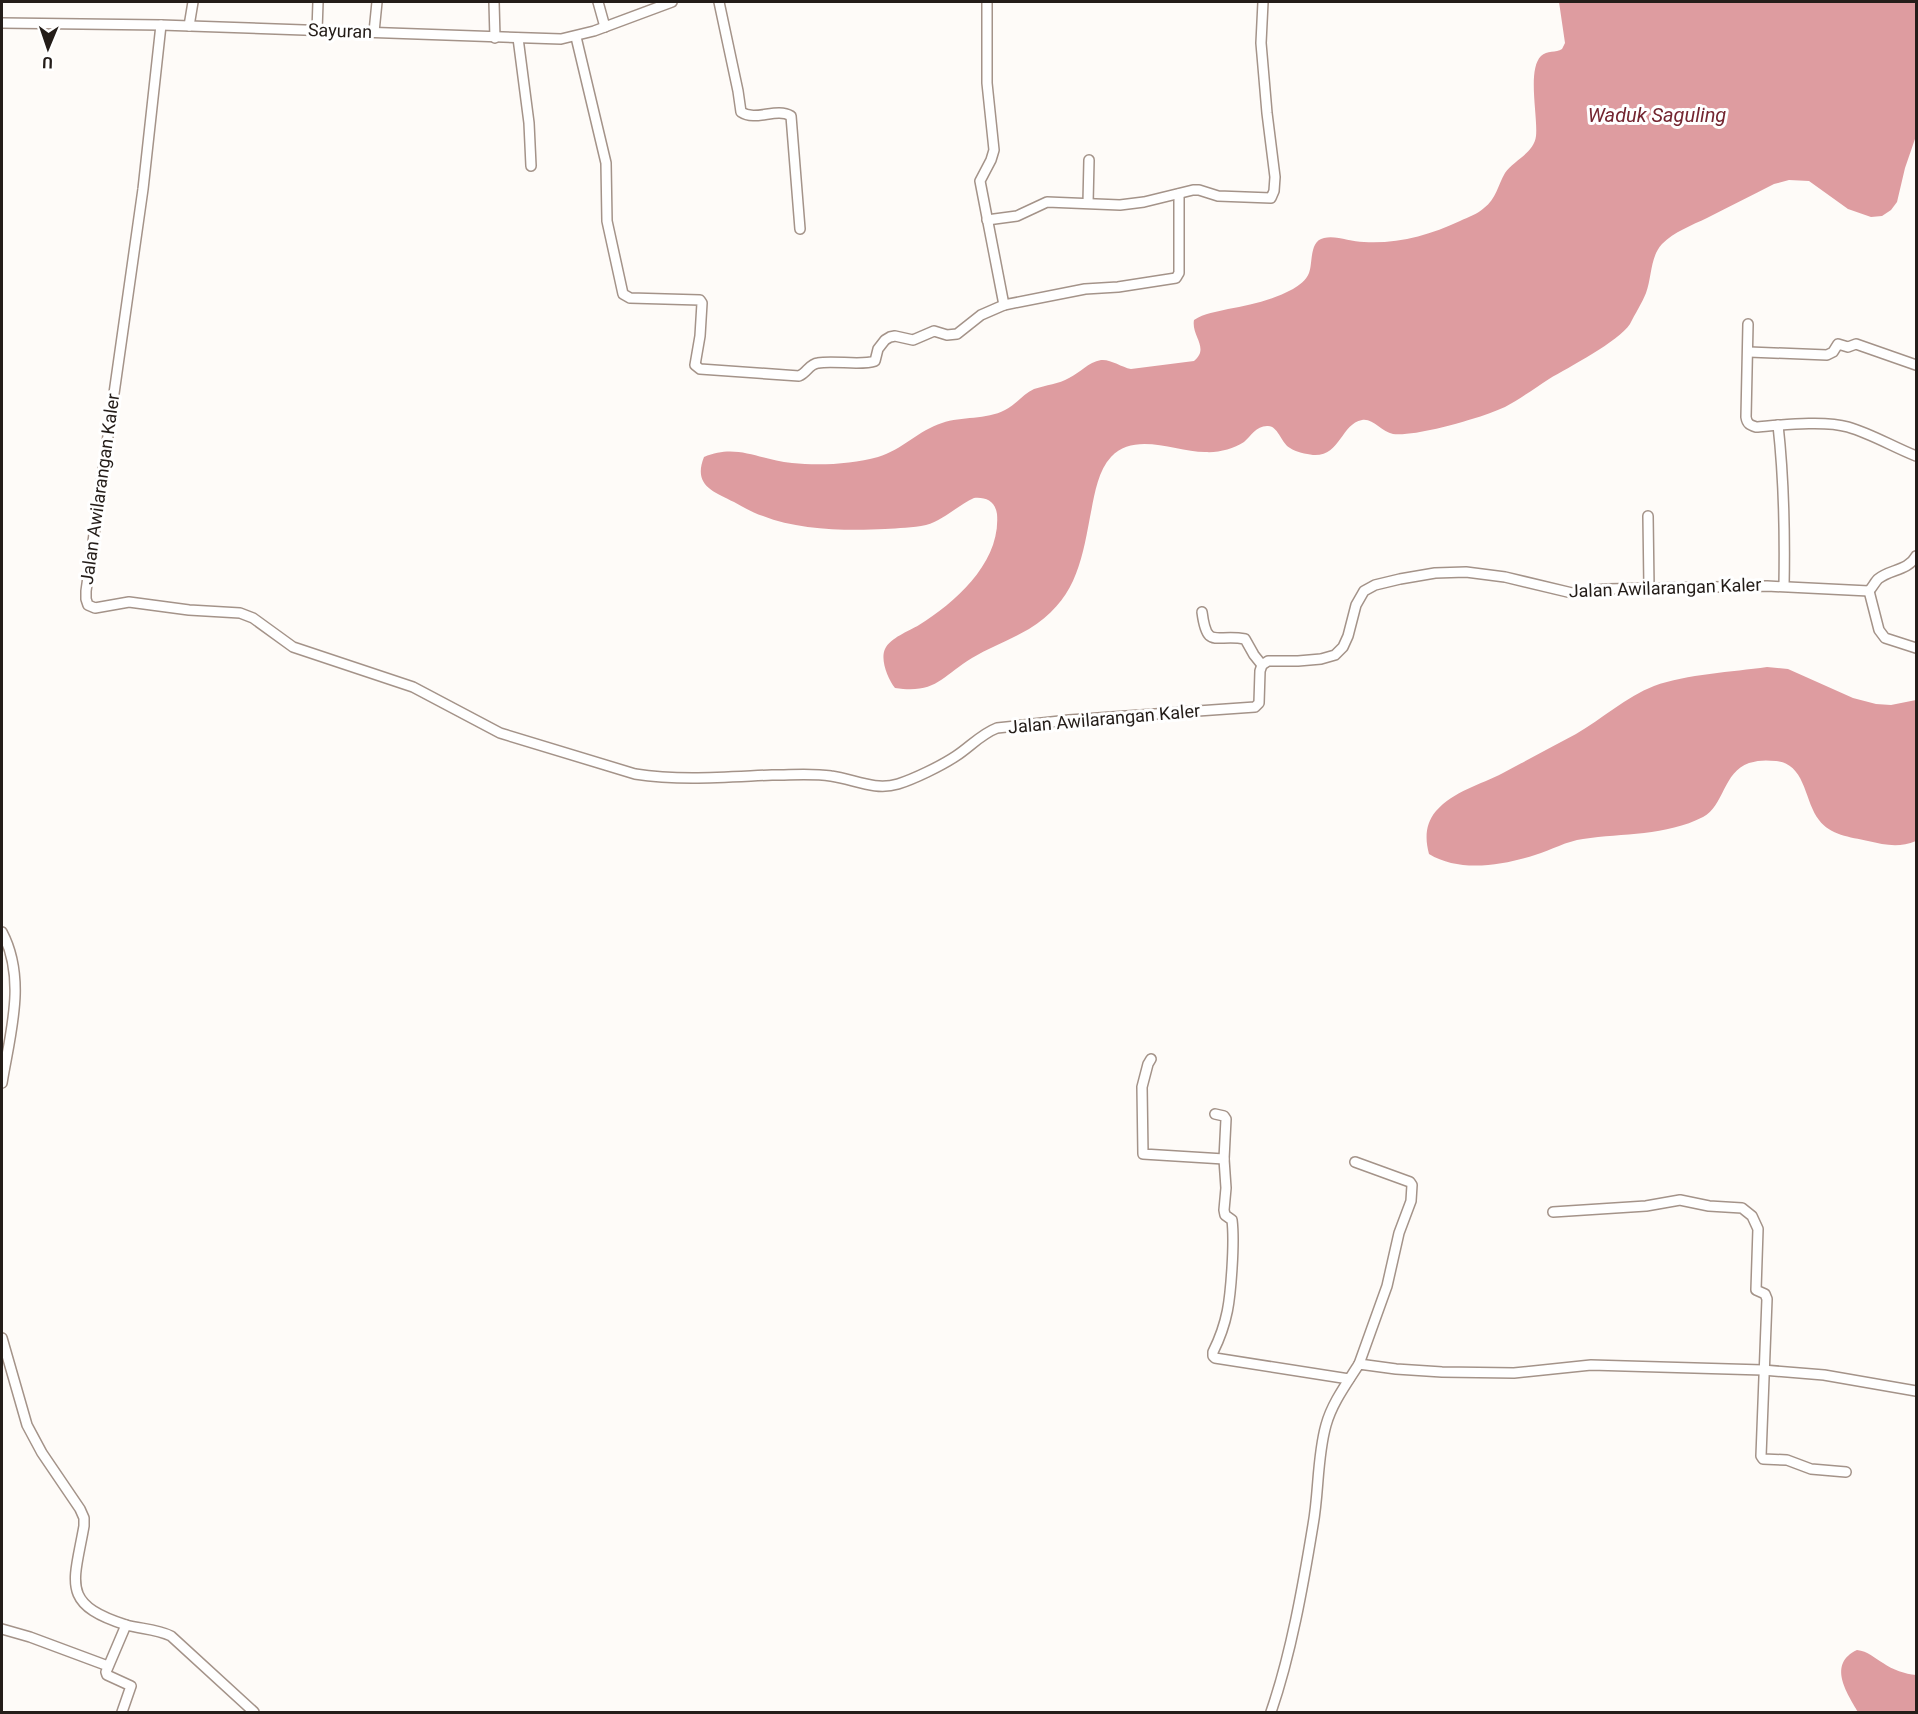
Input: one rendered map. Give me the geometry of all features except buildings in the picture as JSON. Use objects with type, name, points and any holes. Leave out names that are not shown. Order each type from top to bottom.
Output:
[{"type":"street","points":[[189,26],[193,2]]},
{"type":"street","points":[[317,31],[318,2]]},
{"type":"street","points":[[374,33],[377,2]]},
{"type":"street","points":[[494,2],[495,38]]},
{"type":"street","points":[[598,2],[605,27]]},
{"type":"street","name":"Sayuran","points":[[2,23],[162,25],[561,39],[576,37],[671,2]]},
{"type":"street","points":[[719,2],[741,111],[748,116],[782,113],[791,116],[800,229]]},
{"type":"street","points":[[987,2],[987,83],[994,150],[980,181],[1004,304]]},
{"type":"street","points":[[987,220],[1017,216],[1047,202],[1120,205],[1199,190],[1218,196],[1267,198],[1273,196],[1275,177],[1261,43],[1263,2]]},
{"type":"street","name":"Jalan Awilarangan Kaler","points":[[162,25],[143,189],[86,591],[86,599],[91,607],[102,608],[129,602],[189,610],[240,613],[253,618],[293,646],[413,687],[500,733],[635,774],[657,777],[815,774],[847,779],[864,785],[887,787],[942,764],[987,732],[997,728],[1069,720],[1255,707],[1259,703],[1262,665],[1269,661],[1321,659],[1335,655],[1343,647],[1348,636],[1356,605],[1364,591],[1375,585],[1400,579],[1435,573],[1466,572],[1505,577],[1572,593],[1648,587],[1784,586],[1869,591]]},
{"type":"street","points":[[576,37],[606,163],[608,221],[623,294],[630,298],[700,300],[702,303],[700,336],[695,365],[700,369],[799,376],[804,375],[817,363],[875,361],[878,349],[890,337],[913,340],[934,331],[947,335],[957,334],[981,315],[1004,304],[1085,289],[1118,287],[1176,278],[1179,273],[1179,194]]},
{"type":"street","points":[[518,38],[529,123],[531,166]]},
{"type":"street","points":[[1088,203],[1089,160]]},
{"type":"street","points":[[1748,324],[1747,422],[1750,425],[1756,427],[1810,424],[1846,426],[1917,456]]},
{"type":"street","points":[[1749,352],[1827,355],[1833,352],[1838,344],[1848,347],[1856,344],[1917,365]]},
{"type":"street","points":[[1778,425],[1784,485],[1784,586]]},
{"type":"street","points":[[1648,516],[1648,587]]},
{"type":"street","points":[[1917,556],[1906,566],[1878,579],[1869,591],[1879,630],[1885,638],[1917,648]]},
{"type":"street","points":[[1202,612],[1204,628],[1208,636],[1245,639],[1262,665]]},
{"type":"street","points":[[2,932],[12,954],[15,980],[11,1030],[2,1083]]},
{"type":"street","points":[[1151,1059],[1142,1087],[1143,1154],[1224,1159]]},
{"type":"street","points":[[1215,1114],[1224,1116],[1226,1119],[1224,1210],[1233,1222],[1234,1244],[1230,1299],[1225,1324],[1213,1356],[1349,1379]]},
{"type":"street","points":[[1271,1713],[1305,1571],[1314,1521],[1320,1453],[1325,1430],[1331,1412],[1359,1364],[1387,1286],[1399,1233],[1411,1201],[1412,1185],[1410,1182],[1355,1162]]},
{"type":"street","points":[[1553,1212],[1646,1206],[1682,1200],[1709,1206],[1742,1208],[1748,1212],[1758,1229],[1756,1290],[1766,1297],[1761,1458],[1787,1460],[1812,1468],[1846,1472]]},
{"type":"street","points":[[2,1338],[27,1425],[42,1453],[84,1518],[74,1579],[83,1604],[92,1611],[126,1625],[159,1631],[171,1636],[254,1713]]},
{"type":"street","points":[[1359,1364],[1442,1372],[1514,1373],[1591,1365],[1762,1370],[1824,1375],[1917,1391]]},
{"type":"street","points":[[122,1713],[131,1686],[107,1675],[108,1666],[126,1625]]},
{"type":"street","points":[[2,1629],[108,1666]]},
{"type":"water","name":"Waduk Saguling","points":[[1559,2],[1916,2],[1916,136],[1897,202],[1882,216],[1871,217],[1848,209],[1809,181],[1789,180],[1774,184],[1683,229],[1658,249],[1646,293],[1624,331],[1511,404],[1476,418],[1433,430],[1401,434],[1389,433],[1370,421],[1362,420],[1349,427],[1329,451],[1313,455],[1301,453],[1287,446],[1271,426],[1263,426],[1244,442],[1220,451],[1194,451],[1144,444],[1121,449],[1111,457],[1102,470],[1079,567],[1066,594],[1056,607],[1029,629],[986,650],[937,682],[920,689],[895,688],[885,669],[883,658],[885,649],[895,638],[919,625],[947,605],[973,579],[984,564],[992,548],[996,532],[997,514],[992,503],[986,499],[974,498],[933,523],[906,528],[870,530],[807,527],[759,515],[712,490],[703,481],[701,467],[704,457],[716,453],[738,452],[803,464],[858,461],[887,454],[942,423],[998,413],[1034,389],[1065,380],[1096,361],[1108,361],[1131,369],[1194,361],[1200,347],[1194,320],[1211,313],[1269,299],[1293,289],[1308,276],[1312,253],[1319,240],[1329,237],[1364,242],[1389,242],[1414,238],[1476,214],[1491,200],[1505,173],[1528,152],[1534,142],[1536,127],[1534,82],[1537,63],[1543,54],[1562,49],[1565,43]]},
{"type":"water","points":[[1767,667],[1788,669],[1853,698],[1876,704],[1891,705],[1916,700],[1916,841],[1904,845],[1886,845],[1847,837],[1829,829],[1814,812],[1803,784],[1793,769],[1786,764],[1766,760],[1740,767],[1710,812],[1674,828],[1577,840],[1535,855],[1496,864],[1454,864],[1429,854],[1428,826],[1432,816],[1443,804],[1459,793],[1503,773],[1576,734],[1634,696],[1667,682]]},
{"type":"water","points":[[1857,1650],[1868,1653],[1895,1670],[1916,1675],[1916,1712],[1858,1712],[1845,1688],[1841,1671],[1848,1656]]}]
